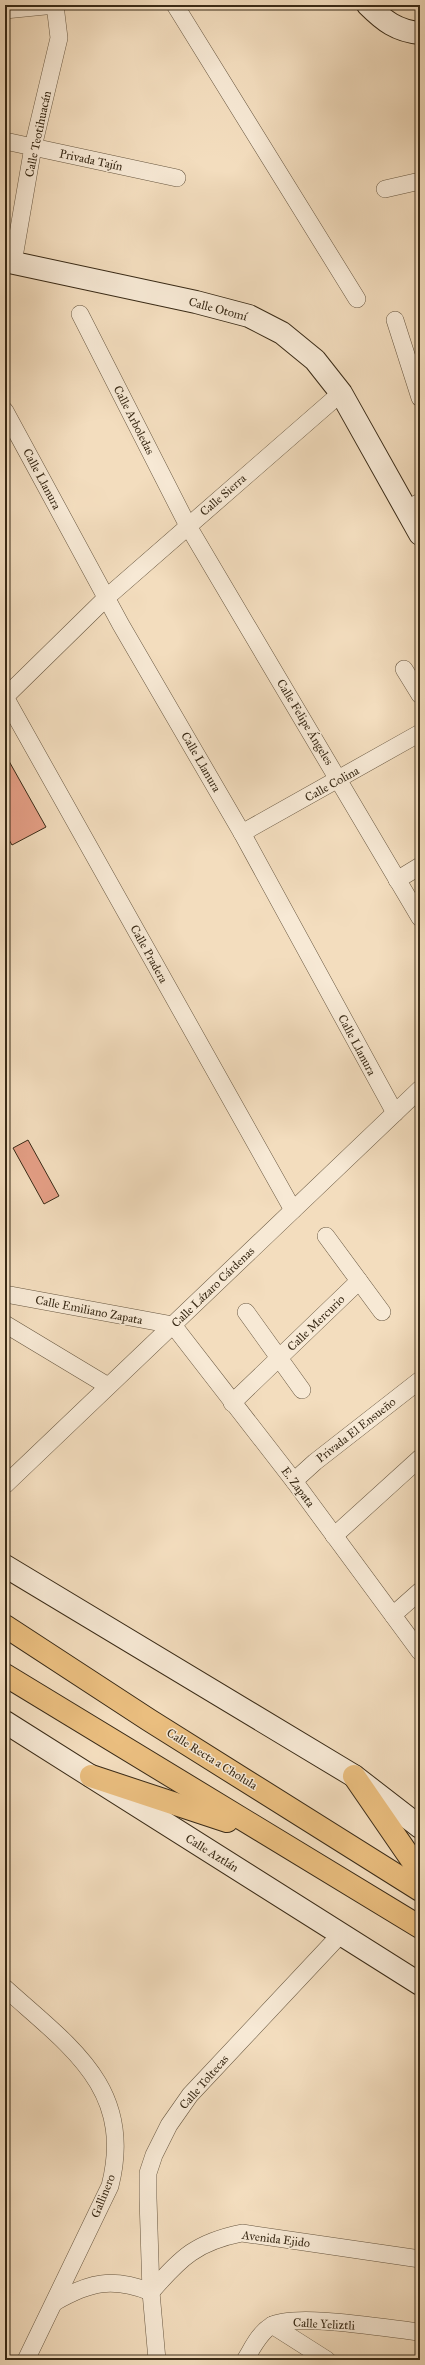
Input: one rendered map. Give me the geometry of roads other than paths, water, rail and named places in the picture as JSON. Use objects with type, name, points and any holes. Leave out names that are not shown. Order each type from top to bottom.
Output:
[{"type":"main road","points":[[368,5],[382,19],[396,28],[420,34]]},
{"type":"main road","name":"Calle Otomí","points":[[9,262],[196,302],[249,316],[282,333],[315,360],[341,393],[413,506],[420,534]]},
{"type":"main road","points":[[5,1566],[354,1776],[420,1827]]},
{"type":"main road","name":"Calle Recta a Cholula","points":[[5,1626],[149,1720],[420,1890]]},
{"type":"main road","points":[[5,1674],[420,1927]]},
{"type":"main road","name":"Calle Aztlán","points":[[5,1722],[340,1935],[420,1984]]},
{"type":"main road","points":[[91,1776],[262,1832]]},
{"type":"main road","points":[[354,1776],[420,1872]]},
{"type":"street","points":[[5,10],[55,5]]},
{"type":"street","name":"Calle Teotihuacán","points":[[9,262],[33,147],[59,38],[55,5]]},
{"type":"street","points":[[174,5],[357,299]]},
{"type":"street","name":"Privada Tajín","points":[[5,141],[177,178]]},
{"type":"street","points":[[385,190],[420,181]]},
{"type":"street","name":"Calle Arboledas","points":[[80,314],[188,526]]},
{"type":"street","points":[[395,320],[420,398]]},
{"type":"street","name":"Calle Sierra","points":[[5,697],[106,598],[341,393]]},
{"type":"street","name":"Calle Llanura","points":[[5,411],[106,598],[242,834],[395,1113]]},
{"type":"street","name":"Calle Felipe Ángeles","points":[[188,526],[420,918]]},
{"type":"street","points":[[404,669],[420,695]]},
{"type":"street","name":"Calle Pradera","points":[[5,697],[293,1210]]},
{"type":"street","name":"Calle Colina","points":[[242,834],[420,733]]},
{"type":"street","points":[[397,880],[420,866]]},
{"type":"street","name":"Calle Lázaro Cárdenas","points":[[5,1485],[420,1089]]},
{"type":"street","points":[[326,1236],[382,1312]]},
{"type":"street","name":"Calle Mercurio","points":[[232,1403],[359,1281]]},
{"type":"street","name":"Calle Emiliano Zapata","points":[[5,1294],[172,1325]]},
{"type":"street","points":[[246,1312],[302,1390]]},
{"type":"street","points":[[5,1324],[108,1386]]},
{"type":"street","name":"E. Zapata","points":[[172,1325],[294,1481],[420,1652]]},
{"type":"street","name":"Privada El Ensueño","points":[[294,1481],[315,1462],[420,1380]]},
{"type":"street","points":[[334,1536],[420,1458]]},
{"type":"street","points":[[393,1615],[420,1591]]},
{"type":"street","name":"Calle Toltecas","points":[[157,2360],[151,2292],[148,2173],[154,2155],[169,2125],[190,2095],[340,1935]]},
{"type":"street","name":"Gallinero","points":[[5,1988],[76,2052],[96,2079],[108,2101],[116,2131],[116,2164],[110,2186],[26,2360]]},
{"type":"street","name":"Avenida Ejido","points":[[151,2292],[178,2263],[194,2250],[216,2238],[242,2233],[420,2259]]},
{"type":"street","points":[[55,2302],[76,2290],[94,2284],[113,2282],[133,2285],[151,2292]]},
{"type":"street","name":"Calle Yeliztli","points":[[272,2325],[295,2320],[420,2332]]},
{"type":"street","points":[[244,2360],[261,2335],[272,2325],[327,2360]]}]
